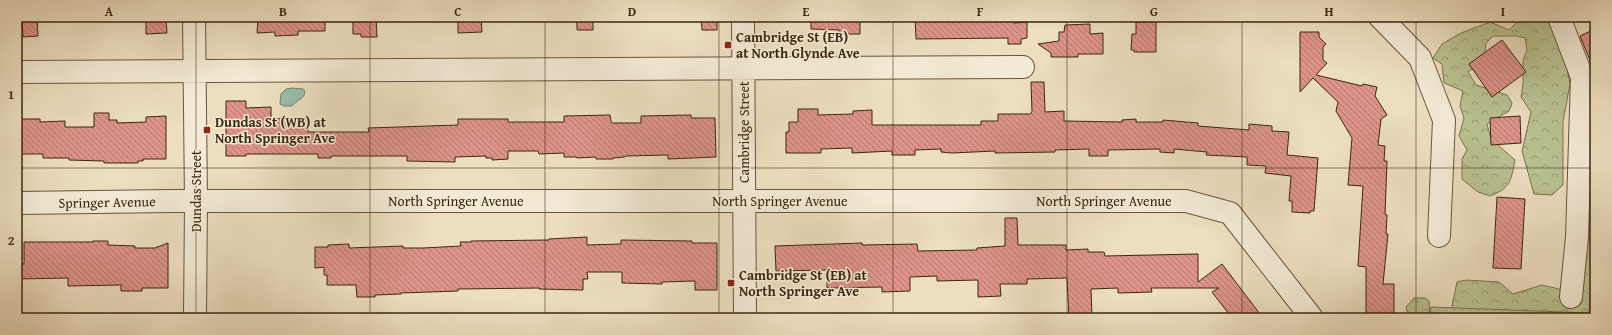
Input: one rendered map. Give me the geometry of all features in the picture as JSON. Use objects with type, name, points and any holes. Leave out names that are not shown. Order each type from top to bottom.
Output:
[{"type":"street","name":"Dundas Street","points":[[194,17],[196,202],[195,318]]},
{"type":"street","name":"Cambridge Street","points":[[743,17],[745,318]]},
{"type":"street","points":[[1380,17],[1420,58],[1444,120],[1439,236]]},
{"type":"street","points":[[1559,17],[1582,77],[1577,237],[1571,296]]},
{"type":"street","points":[[17,72],[1023,67]]},
{"type":"street","name":"North Springer Avenue","points":[[196,202],[1186,201],[1230,214],[1312,318]]},
{"type":"street","name":"Springer Avenue","points":[[17,203],[196,202]]},
{"type":"green space","points":[[1528,17],[1551,17],[1562,44],[1570,84],[1563,122],[1563,185],[1552,195],[1534,194],[1522,151],[1531,112],[1521,97],[1523,84],[1523,61],[1527,50],[1525,38],[1516,36],[1493,36],[1486,43],[1484,60],[1468,72],[1476,85],[1507,95],[1512,103],[1509,111],[1487,124],[1491,139],[1515,160],[1509,182],[1502,190],[1490,196],[1478,192],[1462,179],[1462,159],[1467,150],[1459,136],[1464,118],[1460,106],[1463,91],[1444,83],[1442,64],[1433,58],[1442,44],[1461,33],[1490,22],[1509,30],[1520,19]]},
{"type":"green space","points":[[1595,61],[1595,318],[1437,318],[1451,311],[1457,282],[1466,280],[1499,282],[1513,294],[1542,285],[1559,289],[1578,304],[1582,299],[1578,282],[1587,240],[1594,146],[1590,135],[1585,77]]},
{"type":"green space","points":[[1595,225],[1595,318],[1430,318],[1431,307],[1589,313]]},
{"type":"green space","points":[[1414,298],[1425,298],[1429,301],[1430,318],[1409,318],[1406,307]]},
{"type":"shaded area","points":[[286,89],[303,89],[305,91],[304,96],[292,106],[284,106],[280,104],[281,94]]},
{"type":"building","points":[[22,17],[37,17],[38,36],[23,37]]},
{"type":"building","points":[[146,17],[166,17],[167,33],[146,34]]},
{"type":"building","points":[[258,17],[325,17],[325,31],[298,31],[298,35],[275,36],[275,32],[257,33]]},
{"type":"building","points":[[353,17],[376,17],[377,37],[361,37],[361,34],[353,34]]},
{"type":"building","points":[[458,17],[481,17],[482,32],[458,33]]},
{"type":"building","points":[[577,17],[593,17],[593,30],[577,30]]},
{"type":"building","points":[[701,17],[717,17],[717,30],[702,30]]},
{"type":"building","points":[[811,17],[860,17],[860,34],[839,34],[839,30],[811,29]]},
{"type":"building","points":[[915,17],[1014,17],[1014,23],[1027,22],[1027,38],[1021,39],[1021,44],[1008,44],[1008,38],[916,39]]},
{"type":"building","points":[[1136,22],[1156,22],[1156,52],[1134,52],[1134,50],[1131,50],[1132,34],[1136,34]]},
{"type":"building","points":[[1090,24],[1090,34],[1103,33],[1103,54],[1078,54],[1078,57],[1051,57],[1051,53],[1038,44],[1059,41],[1059,32],[1064,32],[1065,25]]},
{"type":"building","points":[[1595,29],[1595,72],[1580,36]]},
{"type":"building","points":[[1300,32],[1319,32],[1319,37],[1326,44],[1323,47],[1323,60],[1327,63],[1316,75],[1362,86],[1363,84],[1377,87],[1375,96],[1387,115],[1381,119],[1378,145],[1385,146],[1384,161],[1387,161],[1385,214],[1387,215],[1386,234],[1388,234],[1383,284],[1394,284],[1394,318],[1366,318],[1366,267],[1358,266],[1363,186],[1348,185],[1352,138],[1336,111],[1338,102],[1313,78],[1300,92]]},
{"type":"building","points":[[1502,40],[1526,72],[1492,97],[1469,64]]},
{"type":"building","points":[[1031,82],[1044,82],[1045,112],[1064,111],[1064,121],[1122,122],[1122,120],[1136,119],[1136,122],[1163,122],[1163,120],[1198,123],[1198,126],[1249,130],[1249,124],[1272,126],[1272,131],[1289,132],[1287,155],[1318,158],[1314,211],[1310,211],[1310,213],[1292,212],[1292,201],[1289,201],[1291,176],[1265,173],[1266,166],[1247,165],[1247,157],[1206,155],[1207,152],[1174,149],[1174,153],[1160,152],[1160,149],[1108,150],[1108,156],[1089,156],[1089,149],[1055,150],[1055,152],[995,153],[995,151],[952,153],[941,152],[941,149],[915,150],[915,155],[892,155],[892,151],[852,153],[852,148],[821,149],[821,153],[786,153],[786,132],[789,132],[789,122],[798,122],[798,109],[818,109],[818,115],[853,114],[853,111],[872,110],[872,125],[981,125],[981,121],[998,121],[998,114],[1030,114],[1032,112]]},
{"type":"building","points":[[226,101],[246,101],[246,108],[271,107],[271,119],[308,118],[308,132],[369,132],[368,128],[458,125],[458,119],[508,119],[508,122],[564,122],[564,116],[610,115],[612,123],[641,123],[641,116],[691,115],[691,118],[715,118],[716,157],[668,159],[668,155],[626,156],[613,159],[596,159],[596,157],[564,157],[564,153],[539,154],[538,151],[508,151],[508,159],[492,160],[492,158],[486,158],[486,156],[455,157],[455,162],[407,161],[407,156],[331,156],[331,158],[318,158],[318,154],[246,154],[246,156],[226,156]]},
{"type":"building","points":[[94,113],[109,113],[109,120],[117,120],[117,123],[146,122],[146,117],[166,116],[166,159],[143,159],[143,161],[138,161],[138,163],[104,163],[104,161],[69,160],[69,158],[43,158],[43,154],[17,154],[17,119],[40,119],[40,122],[65,121],[65,127],[94,127]]},
{"type":"building","points":[[1520,116],[1521,143],[1491,145],[1490,118]]},
{"type":"building","points":[[1497,197],[1525,199],[1521,269],[1493,268]]},
{"type":"building","points":[[1005,218],[1017,218],[1018,245],[1066,245],[1066,250],[1088,249],[1088,252],[1104,252],[1105,256],[1198,254],[1198,282],[1222,264],[1263,318],[1232,318],[1212,292],[1219,288],[1151,288],[1152,292],[1118,293],[1118,288],[1091,289],[1092,317],[1069,318],[1067,278],[1027,279],[1027,284],[1000,284],[1001,296],[978,297],[978,280],[937,281],[937,276],[910,277],[910,291],[882,292],[882,287],[827,288],[827,270],[776,271],[775,246],[862,243],[862,245],[917,244],[918,251],[977,250],[977,248],[1005,246]]},
{"type":"building","points":[[587,237],[587,245],[621,244],[621,240],[692,241],[692,243],[717,243],[717,290],[695,290],[695,281],[662,282],[662,284],[622,283],[622,272],[587,272],[588,279],[583,279],[583,290],[539,288],[458,289],[458,291],[401,293],[375,295],[375,297],[357,297],[356,285],[327,285],[327,275],[324,275],[324,267],[315,268],[315,247],[328,247],[328,245],[349,244],[349,248],[403,246],[403,248],[423,248],[461,246],[460,242],[471,241],[549,240]]},
{"type":"building","points":[[108,241],[108,245],[135,246],[135,248],[155,248],[168,243],[168,288],[142,288],[142,291],[121,291],[121,285],[68,286],[68,278],[17,279],[17,264],[24,264],[24,242]]},
{"type":"place","name":"Cambridge St (EB) at North Glynde Ave","points":[[728,45]]},
{"type":"place","name":"Dundas St (WB) at North Springer Ave","points":[[207,130]]},
{"type":"place","name":"Cambridge St (EB) at North Springer Ave","points":[[731,283]]}]
